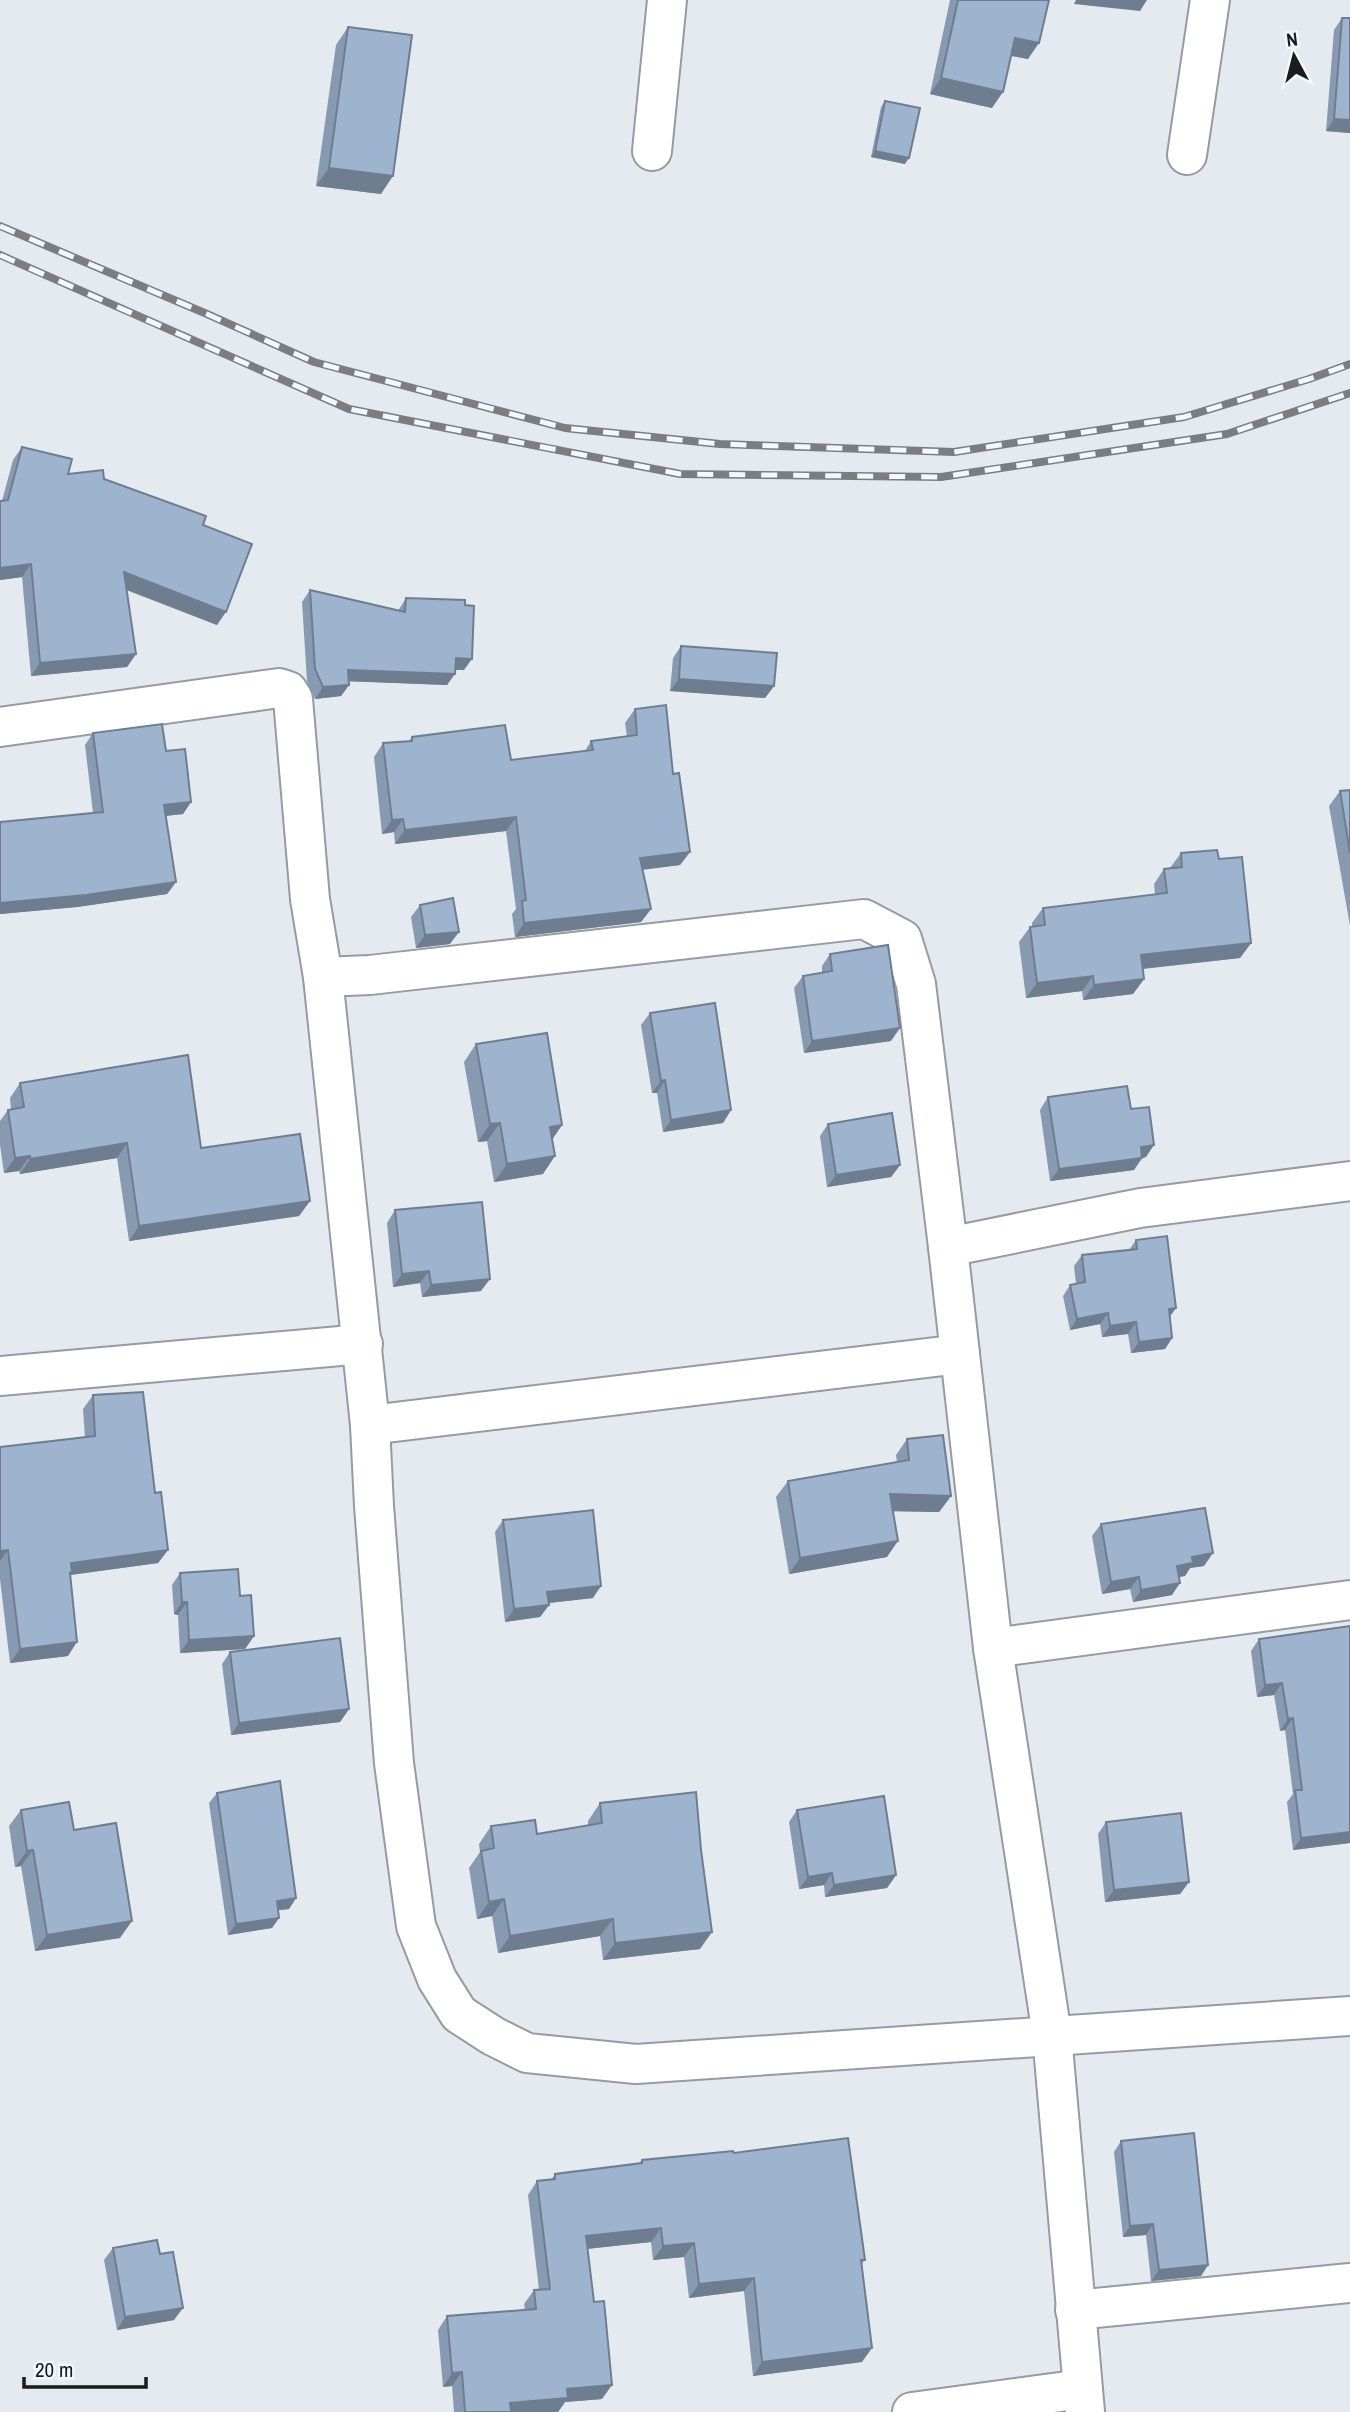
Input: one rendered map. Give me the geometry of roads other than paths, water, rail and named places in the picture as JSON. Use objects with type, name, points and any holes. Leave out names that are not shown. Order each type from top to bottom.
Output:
[{"type":"street","points":[[652,151],[667,0]]},
{"type":"street","points":[[1187,155],[1210,0]]},
{"type":"street","points":[[0,727],[279,688],[288,691],[293,699],[310,899],[323,977],[363,1344],[394,1763],[416,1926],[437,1979],[459,2014],[493,2036],[527,2053],[636,2064],[1350,2016]]},
{"type":"street","points":[[323,977],[384,974],[864,919],[902,939],[916,984],[993,1648],[1052,2035],[1083,2401],[912,2412]]},
{"type":"street","points":[[948,1247],[1140,1208],[1350,1181]]},
{"type":"street","points":[[0,1376],[363,1344]]},
{"type":"street","points":[[370,1424],[960,1354]]},
{"type":"street","points":[[993,1648],[1350,1600]]},
{"type":"street","points":[[1075,2310],[1350,2283]]},
{"type":"railway","points":[[0,226],[314,362],[565,428],[720,444],[954,452],[1184,417],[1350,364]]},
{"type":"railway","points":[[0,255],[349,409],[680,474],[941,477],[1227,434],[1350,393]]}]
